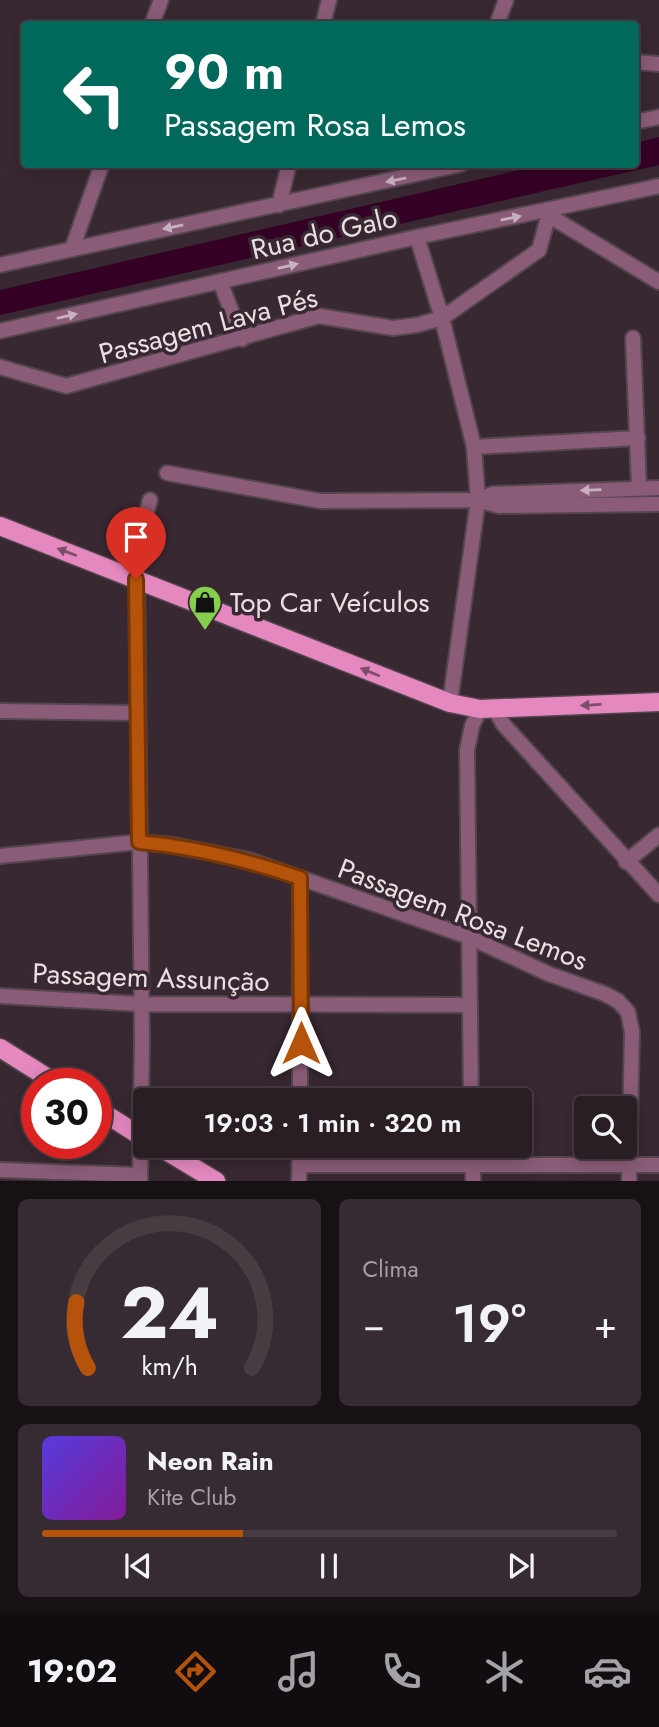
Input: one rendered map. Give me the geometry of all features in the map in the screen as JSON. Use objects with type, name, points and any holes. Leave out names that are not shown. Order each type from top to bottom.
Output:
[{"type":"main road","points":[[0,526],[450,703],[488,709],[659,702]]},
{"type":"main road","points":[[0,1048],[32,1068]]},
{"type":"main road","points":[[112,1118],[133,1131]]},
{"type":"main road","points":[[178,1158],[216,1181]]},
{"type":"street","points":[[153,21],[161,0]]},
{"type":"street","points":[[324,21],[329,0]]},
{"type":"street","points":[[499,21],[506,0]]},
{"type":"street","points":[[639,62],[659,64]]},
{"type":"street","points":[[639,121],[659,117]]},
{"type":"street","points":[[72,249],[101,168]]},
{"type":"street","points":[[279,205],[288,168]]},
{"type":"street","points":[[0,265],[444,168]]},
{"type":"street","name":"Rua do Galo","points":[[0,331],[417,237],[549,213],[659,186]]},
{"type":"street","points":[[549,213],[659,282]]},
{"type":"street","name":"Passagem Lava Pés","points":[[0,367],[65,386],[319,316],[393,328],[417,326],[442,318],[539,250],[549,213]]},
{"type":"street","points":[[417,237],[442,318],[474,447],[478,500],[450,703]]},
{"type":"street","points":[[220,281],[242,339]]},
{"type":"street","points":[[633,338],[639,488]]},
{"type":"street","points":[[474,447],[638,438]]},
{"type":"street","points":[[167,473],[320,500],[478,500],[499,506],[659,504]]},
{"type":"street","points":[[478,500],[492,494],[659,488]]},
{"type":"street","points":[[142,1088],[133,578],[150,500]]},
{"type":"street","points":[[471,1088],[467,750],[472,726],[488,709],[659,895]]},
{"type":"street","points":[[0,711],[137,713]]},
{"type":"street","points":[[626,862],[659,835]]},
{"type":"street","name":"Passagem Rosa Lemos","points":[[0,856],[139,842],[183,847],[249,860],[469,937],[549,974],[618,1001],[628,1012],[632,1032],[628,1166]]},
{"type":"street","points":[[300,878],[300,1088]]},
{"type":"street","name":"Passagem Assunção","points":[[0,996],[141,1004],[469,1005]]},
{"type":"street","points":[[0,1170],[140,1178],[141,1158]]},
{"type":"street","points":[[299,1158],[299,1181]]},
{"type":"street","points":[[473,1158],[473,1181]]},
{"type":"street","points":[[299,1165],[659,1165]]},
{"type":"street","points":[[628,1166],[629,1181]]},
{"type":"shaded area","points":[[659,137],[659,165],[0,315],[0,290],[528,168],[639,168],[639,142]]},
{"type":"place","name":"Top Car Veículos","points":[[205,632]]},
{"type":"route","points":[[136,579],[139,842],[173,845],[249,860],[300,878],[301,1043]]}]
